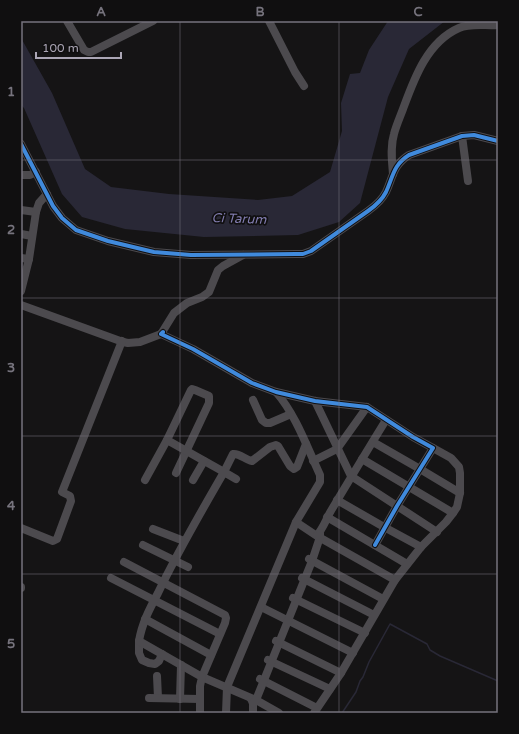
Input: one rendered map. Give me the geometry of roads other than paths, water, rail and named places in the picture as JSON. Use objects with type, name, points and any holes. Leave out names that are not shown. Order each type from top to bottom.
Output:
[{"type":"street","points":[[66,21],[84,50],[88,52],[91,52],[138,24],[153,21]]},
{"type":"street","points":[[269,21],[295,72],[304,86]]},
{"type":"street","points":[[393,174],[391,152],[393,135],[415,79],[426,58],[439,43],[457,29],[464,27],[498,25]]},
{"type":"street","points":[[21,144],[57,213],[76,230],[108,241],[154,252],[191,255],[303,254],[311,252],[376,205],[385,193],[398,164],[409,155],[462,136],[474,135],[498,141]]},
{"type":"street","points":[[462,136],[468,181]]},
{"type":"street","points":[[21,175],[30,175],[36,172]]},
{"type":"street","points":[[21,291],[25,259],[32,236],[36,212],[39,203],[47,194]]},
{"type":"street","points":[[21,210],[36,212]]},
{"type":"street","points":[[21,234],[32,236]]},
{"type":"street","points":[[21,305],[128,343],[140,342],[163,331],[177,310],[187,303],[205,296],[209,292],[218,270],[245,254]]},
{"type":"street","points":[[163,331],[252,383],[276,392],[315,401],[367,407],[386,420],[452,458],[460,473],[460,493],[453,513],[437,532],[421,547],[395,580],[341,673],[316,710],[261,679]]},
{"type":"street","points":[[21,528],[53,541],[56,539],[71,501],[70,496],[62,492],[122,341]]},
{"type":"street","points":[[145,480],[192,389],[209,396],[209,404],[176,473]]},
{"type":"street","points":[[226,713],[227,687],[296,522],[320,482],[320,475],[306,444],[291,414],[276,392]]},
{"type":"street","points":[[253,400],[262,420],[266,423],[270,423],[291,414]]},
{"type":"street","points":[[315,401],[351,476],[437,532]]},
{"type":"street","points":[[313,461],[338,449],[367,407]]},
{"type":"street","points":[[254,713],[253,701],[261,679],[287,621],[294,598],[311,560],[319,535],[327,517],[386,420]]},
{"type":"street","points":[[167,440],[236,479]]},
{"type":"street","points":[[373,442],[460,493]]},
{"type":"street","points":[[162,654],[156,664],[142,660],[139,653],[140,633],[145,619],[174,560],[233,454],[252,461],[270,447],[276,445],[291,468],[294,469],[297,467],[306,444]]},
{"type":"street","points":[[375,545],[396,506],[433,448]]},
{"type":"street","points":[[362,459],[453,513]]},
{"type":"street","points":[[193,480],[204,461]]},
{"type":"street","points":[[337,500],[421,547]]},
{"type":"street","points":[[327,517],[407,564]]},
{"type":"street","points":[[296,522],[395,580]]},
{"type":"street","points":[[153,529],[184,541]]},
{"type":"street","points":[[143,545],[188,567]]},
{"type":"street","points":[[311,560],[383,599]]},
{"type":"street","points":[[124,562],[226,615],[220,634],[202,676],[200,713]]},
{"type":"street","points":[[111,578],[220,634]]},
{"type":"street","points":[[303,578],[374,615]]},
{"type":"street","points":[[294,598],[364,633]]},
{"type":"street","points":[[261,607],[353,653]]},
{"type":"street","points":[[145,619],[211,655]]},
{"type":"street","points":[[139,641],[181,666],[279,713]]},
{"type":"street","points":[[277,641],[341,673]]},
{"type":"street","points":[[269,661],[330,690]]},
{"type":"street","points":[[180,698],[181,666]]},
{"type":"street","points":[[157,676],[153,698],[200,698]]},
{"type":"water","name":"Ci Tarum","points":[[388,21],[445,21],[409,49],[388,97],[360,203],[339,222],[298,235],[204,237],[125,229],[82,217],[62,194],[24,108],[21,105],[21,38],[52,93],[85,169],[111,187],[169,194],[258,200],[292,196],[330,172],[342,131],[341,103],[350,74],[360,73],[369,50]]},
{"type":"waterway","points":[[342,713],[356,692],[369,662],[390,624],[427,644],[430,650],[440,656],[498,681]]}]
